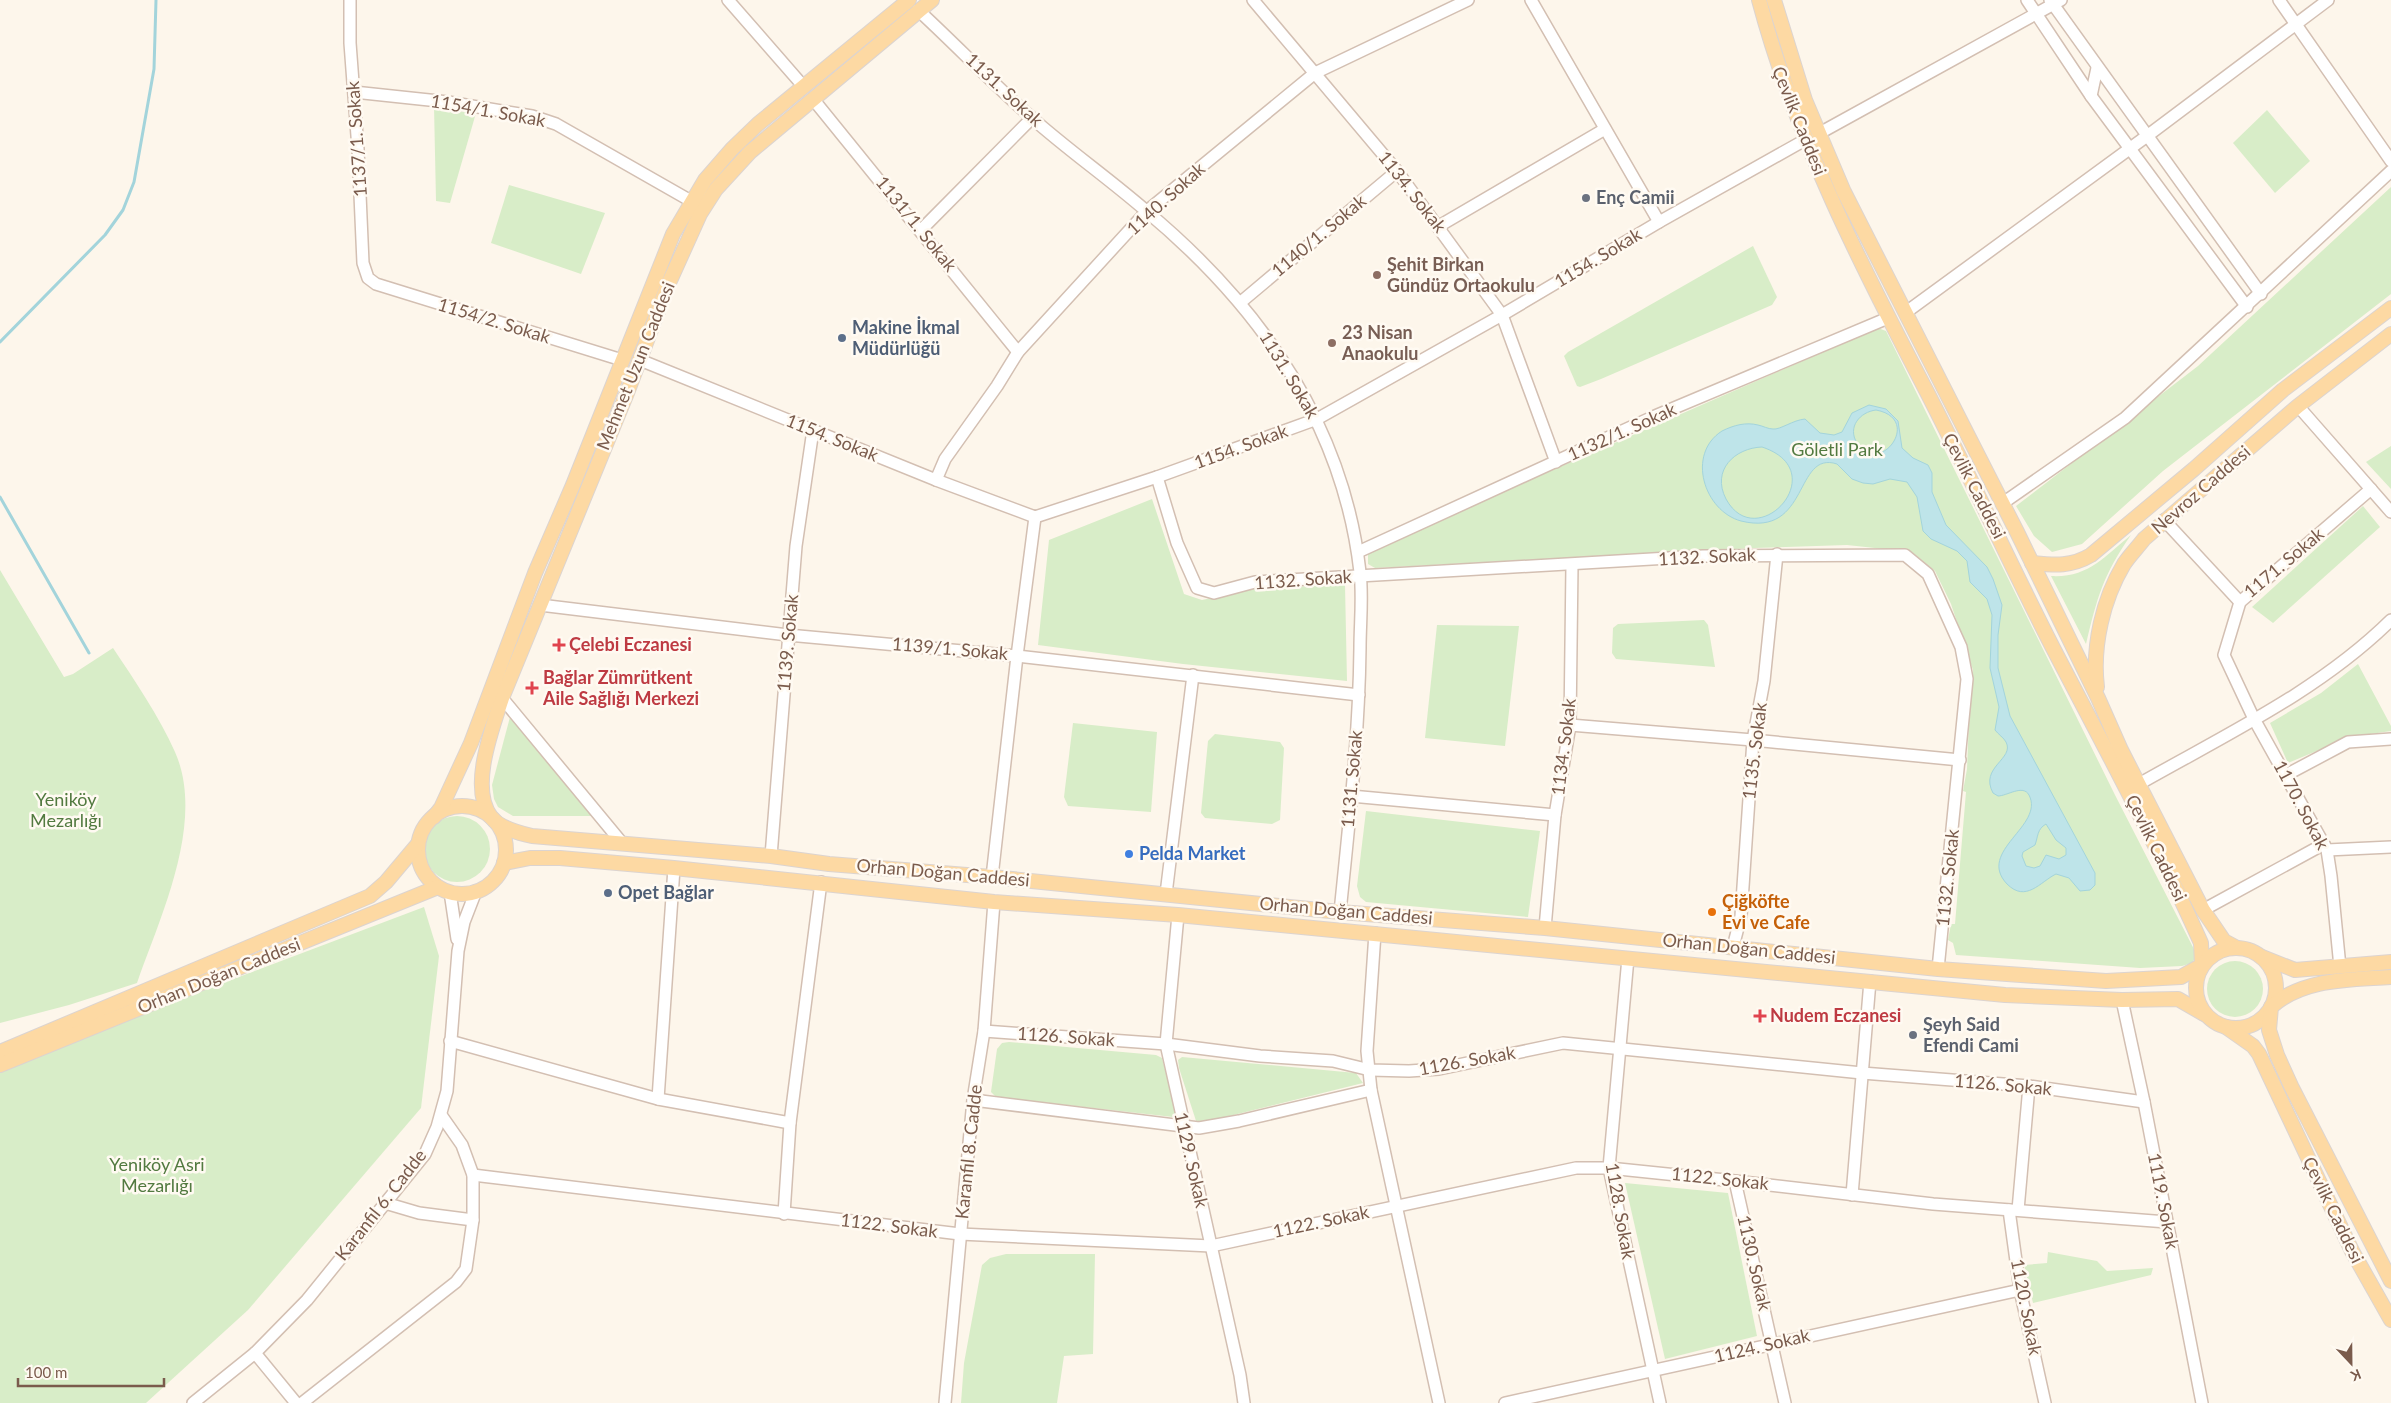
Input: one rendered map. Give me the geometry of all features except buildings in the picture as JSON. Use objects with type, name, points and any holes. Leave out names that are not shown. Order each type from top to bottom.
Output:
[{"type":"main road","name":"Mehmet Uzun Caddesi","points":[[491,818],[482,793],[482,776],[490,734],[502,698],[640,360],[668,285],[700,214],[711,197],[750,152],[813,99],[914,5],[932,0]]},
{"type":"main road","name":"Çevlik Caddesi","points":[[1759,0],[1774,58],[1805,140],[1888,318],[2183,902],[2201,943],[2202,965]]},
{"type":"main road","name":"Çevlik Caddesi","points":[[1774,0],[1796,75],[1818,134],[1905,313],[2003,504],[2139,784],[2203,910],[2224,941],[2237,948]]},
{"type":"main road","points":[[0,1052],[370,896],[383,885],[418,844],[426,824],[441,808],[471,743],[535,573],[673,234],[691,201],[732,149],[758,124],[804,87],[914,5]]},
{"type":"main road","name":"Nevroz Caddesi","points":[[2032,563],[2063,566],[2078,563],[2091,555],[2194,469],[2282,390],[2391,308]]},
{"type":"main road","name":"Nevroz Caddesi","points":[[2098,698],[2095,668],[2097,640],[2111,591],[2125,563],[2164,520],[2298,406],[2391,334]]},
{"type":"main road","points":[[418,844],[418,856],[428,879],[444,890],[463,894],[476,891],[493,880],[504,863],[504,838],[491,818],[475,809],[456,807],[434,817]]},
{"type":"main road","name":"Orhan Doğan Caddesi","points":[[491,818],[513,831],[532,836],[771,856],[829,864],[992,877],[1340,912],[1545,928],[1938,968],[2106,981],[2180,977],[2202,965]]},
{"type":"main road","points":[[504,863],[530,858],[560,858],[674,868],[821,882],[994,902],[1178,915],[1375,933],[2005,995],[2122,1000],[2178,999],[2214,1022],[2226,1027],[2239,1028],[2251,1025],[2263,1018],[2271,1007],[2284,995],[2299,989],[2333,982],[2391,977]]},
{"type":"main road","name":"Orhan Doğan Caddesi","points":[[0,1065],[444,890]]},
{"type":"main road","points":[[2204,1014],[2195,990],[2197,977],[2202,965],[2211,956],[2224,950],[2237,948],[2250,950],[2262,957],[2295,970],[2391,962]]},
{"type":"main road","points":[[2262,957],[2271,968],[2276,981],[2276,994],[2271,1007]]},
{"type":"main road","name":"Çevlik Caddesi","points":[[2271,1007],[2269,1030],[2277,1055],[2391,1281]]},
{"type":"main road","name":"Çevlik Caddesi","points":[[2226,1027],[2253,1046],[2259,1054],[2352,1251],[2391,1320]]},
{"type":"street","name":"1137/1. Sokak","points":[[350,0],[350,43],[363,263],[368,278]]},
{"type":"street","points":[[728,0],[804,87]]},
{"type":"street","name":"1134. Sokak","points":[[1254,0],[1397,171],[1439,226],[1502,315],[1556,462]]},
{"type":"street","name":"1140. Sokak","points":[[936,480],[945,459],[997,386],[1018,352],[1147,211],[1315,73],[1468,0]]},
{"type":"street","points":[[1531,0],[1659,222]]},
{"type":"street","points":[[2027,0],[2091,96],[2247,307]]},
{"type":"street","points":[[2279,0],[2391,161]]},
{"type":"street","points":[[1905,313],[2131,148],[2296,22],[2328,0]]},
{"type":"street","points":[[1818,134],[2054,2],[2097,68],[2261,294]]},
{"type":"street","name":"1131. Sokak","points":[[914,5],[1032,118],[1147,211],[1241,302],[1293,376],[1317,419],[1342,490],[1358,552],[1361,576],[1359,695],[1340,912]]},
{"type":"street","points":[[2091,96],[2097,68]]},
{"type":"street","name":"1154/1. Sokak","points":[[354,92],[448,102],[532,116],[556,124],[691,201]]},
{"type":"street","name":"1131/1. Sokak","points":[[813,99],[1018,352]]},
{"type":"street","points":[[921,230],[1032,118]]},
{"type":"street","points":[[1439,226],[1605,129]]},
{"type":"street","name":"1154. Sokak","points":[[640,360],[936,480],[1035,517],[1157,477],[1317,419],[1502,315],[1659,222],[1805,140]]},
{"type":"street","name":"1140/1. Sokak","points":[[1241,302],[1397,171]]},
{"type":"street","points":[[2003,504],[2125,418],[2261,294],[2391,171]]},
{"type":"street","points":[[2194,234],[2198,208]]},
{"type":"street","name":"1154/2. Sokak","points":[[368,278],[376,284],[622,360]]},
{"type":"street","name":"1132/1. Sokak","points":[[1358,552],[1655,416],[1888,318]]},
{"type":"street","points":[[2298,406],[2391,512]]},
{"type":"street","name":"1139. Sokak","points":[[771,856],[796,546],[813,430]]},
{"type":"street","name":"1132. Sokak","points":[[1157,477],[1177,543],[1197,588],[1200,591],[1214,593],[1255,582],[1703,556],[1777,554],[1905,555],[1928,574],[1961,647],[1966,679],[1960,760],[1938,968]]},
{"type":"street","name":"1171. Sokak","points":[[2224,655],[2240,602],[2371,489]]},
{"type":"street","points":[[992,877],[1035,517]]},
{"type":"street","points":[[2164,520],[2240,602]]},
{"type":"street","name":"1135. Sokak","points":[[1733,948],[1741,916],[1753,740],[1764,681],[1777,554]]},
{"type":"street","name":"1134. Sokak","points":[[1545,928],[1556,815],[1570,725],[1572,565]]},
{"type":"street","name":"1139/1. Sokak","points":[[540,605],[788,635],[1017,656],[1359,695]]},
{"type":"street","points":[[2139,784],[2324,677],[2363,648],[2391,620]]},
{"type":"street","name":"1170. Sokak","points":[[2224,655],[2254,718],[2325,847],[2331,876],[2340,967]]},
{"type":"street","points":[[1166,894],[1193,675]]},
{"type":"street","points":[[502,698],[622,843]]},
{"type":"street","points":[[1570,725],[1960,760]]},
{"type":"street","points":[[2286,775],[2348,742],[2391,738]]},
{"type":"street","points":[[1351,796],[1556,815]]},
{"type":"street","points":[[2203,910],[2325,847],[2391,847]]},
{"type":"street","points":[[658,1099],[674,868]]},
{"type":"street","points":[[784,1214],[790,1123],[821,882]]},
{"type":"street","points":[[444,890],[455,914],[458,951]]},
{"type":"street","points":[[458,951],[464,922],[476,891]]},
{"type":"street","name":"Karanfil 8. Cadde","points":[[945,1403],[973,1100],[984,1031],[994,902]]},
{"type":"street","name":"1129. Sokak","points":[[1178,915],[1166,1044],[1240,1375],[1244,1403]]},
{"type":"street","points":[[1375,933],[1367,1051],[1371,1090],[1394,1207],[1419,1305],[1439,1403]]},
{"type":"street","name":"Karanfil 6. Cadde","points":[[193,1403],[255,1353],[307,1300],[424,1154],[441,1115],[447,1091],[458,951]]},
{"type":"street","name":"1128. Sokak","points":[[1628,958],[1618,1049],[1609,1168],[1660,1403]]},
{"type":"street","points":[[1852,1195],[1870,981]]},
{"type":"street","name":"1119. Sokak","points":[[2122,1000],[2144,1102],[2202,1403]]},
{"type":"street","name":"1126. Sokak","points":[[984,1031],[1166,1044],[1260,1056],[1333,1061],[1370,1070],[1409,1071],[1439,1069],[1563,1043],[1862,1073],[2029,1086],[2144,1102]]},
{"type":"street","points":[[450,1041],[658,1099],[790,1123]]},
{"type":"street","name":"1120. Sokak","points":[[2029,1086],[2014,1210],[2020,1290],[2045,1403]]},
{"type":"street","points":[[973,1100],[1200,1128],[1239,1121],[1371,1090]]},
{"type":"street","points":[[302,1403],[456,1282],[466,1269],[473,1220],[472,1174],[462,1145],[441,1115]]},
{"type":"street","name":"1122. Sokak","points":[[472,1174],[784,1214],[960,1234],[1211,1246],[1576,1168],[1609,1168],[1933,1204],[2167,1222]]},
{"type":"street","name":"1130. Sokak","points":[[1736,1181],[1785,1403]]},
{"type":"street","points":[[385,1203],[419,1212],[473,1220]]},
{"type":"street","name":"1124. Sokak","points":[[1505,1403],[1522,1401],[1772,1343],[2020,1290]]},
{"type":"street","points":[[255,1353],[296,1403]]},
{"type":"green space","points":[[434,106],[476,113],[450,203],[436,201]]},
{"type":"green space","points":[[2267,110],[2310,161],[2275,193],[2233,143]]},
{"type":"green space","points":[[509,185],[605,213],[581,274],[491,243]]},
{"type":"green space","points":[[2391,187],[2391,294],[2163,471],[2082,544],[2052,552],[2034,536],[2016,506],[2198,366]]},
{"type":"green space","points":[[1753,246],[1777,297],[1772,305],[1601,379],[1580,387],[1577,386],[1564,356],[1568,352]]},
{"type":"green space","name":"Göletli Park","points":[[1878,328],[1886,331],[2115,795],[2197,955],[2192,963],[2182,966],[2140,968],[1956,955],[1953,943],[1948,940],[1951,924],[1955,924],[1966,792],[1963,791],[1967,769],[1973,670],[1951,604],[1935,571],[1912,552],[1847,545],[1754,548],[1375,568],[1368,564],[1368,553],[1376,547]]},
{"type":"green space","points":[[2391,446],[2391,489],[2366,462]]},
{"type":"green space","points":[[1152,499],[1184,594],[1202,600],[1258,588],[1345,585],[1347,681],[1183,664],[1038,645],[1049,540]]},
{"type":"green space","points":[[2363,506],[2380,527],[2273,623],[2252,607]]},
{"type":"green space","points":[[2131,535],[2121,549],[2102,587],[2086,644],[2051,576],[2064,576],[2085,570],[2104,558]]},
{"type":"green space","name":"Yeniköy Mezarlığı","points":[[0,570],[64,677],[73,674],[113,648],[154,712],[175,752],[183,779],[185,808],[183,838],[176,869],[137,983],[69,1005],[0,1023]]},
{"type":"green space","points":[[1704,620],[1708,625],[1715,667],[1616,659],[1612,653],[1613,628],[1618,624]]},
{"type":"green space","points":[[1437,625],[1519,626],[1505,746],[1425,738]]},
{"type":"green space","points":[[2358,664],[2391,726],[2391,731],[2350,737],[2288,763],[2270,723],[2321,693]]},
{"type":"green space","points":[[510,717],[596,816],[513,816],[498,807],[494,799],[492,785]]},
{"type":"green space","points":[[1073,723],[1157,732],[1151,812],[1068,806],[1064,797]]},
{"type":"green space","points":[[1215,734],[1280,742],[1284,748],[1280,820],[1272,824],[1205,818],[1201,813],[1208,741]]},
{"type":"green space","points":[[1366,811],[1540,831],[1528,917],[1366,902],[1360,897],[1357,886]]},
{"type":"green space","points":[[450,816],[464,816],[476,821],[485,830],[490,842],[488,862],[481,873],[464,882],[450,882],[438,877],[429,868],[424,856],[424,842],[429,830],[438,821]]},
{"type":"green space","name":"Yeniköy Asri Mezarlığı","points":[[424,907],[439,956],[421,1108],[248,1310],[146,1403],[0,1403],[0,1072],[112,1025]]},
{"type":"green space","points":[[2229,961],[2241,961],[2251,965],[2259,973],[2263,989],[2259,1005],[2251,1013],[2241,1017],[2229,1017],[2219,1013],[2211,1005],[2207,995],[2207,983],[2211,973],[2219,965]]},
{"type":"green space","points":[[1009,1042],[1156,1055],[1162,1058],[1176,1112],[1173,1117],[996,1097],[991,1092],[997,1049],[1002,1043]]},
{"type":"green space","points":[[1182,1057],[1356,1073],[1363,1083],[1197,1124],[1179,1068],[1178,1060]]},
{"type":"green space","points":[[1625,1183],[1728,1193],[1757,1336],[1665,1359]]},
{"type":"green space","points":[[2048,1252],[2097,1261],[2107,1271],[2153,1268],[2151,1275],[2033,1303],[2024,1265],[2047,1263]]},
{"type":"green space","points":[[1006,1254],[1095,1254],[1093,1354],[1064,1356],[1057,1403],[961,1403],[964,1363],[982,1265],[990,1258]]},
{"type":"water","points":[[1869,405],[1886,409],[1898,421],[1902,448],[1913,458],[1928,465],[1932,473],[1932,492],[1946,525],[1987,567],[1993,579],[2002,605],[1998,635],[1998,668],[2010,716],[2095,873],[2095,885],[2090,890],[2080,891],[2069,878],[2056,874],[2033,889],[2020,892],[2007,884],[2000,872],[2000,861],[2005,850],[2028,817],[2031,806],[2029,795],[2026,792],[2019,790],[1998,796],[1993,793],[1990,784],[1990,776],[2006,753],[2007,748],[2006,742],[1995,730],[1999,707],[1990,668],[1992,615],[1987,599],[1970,582],[1967,561],[1957,551],[1931,539],[1923,531],[1917,497],[1907,482],[1890,479],[1873,484],[1863,483],[1852,479],[1837,464],[1823,463],[1814,469],[1790,507],[1779,517],[1763,523],[1741,521],[1728,515],[1717,506],[1709,494],[1704,481],[1702,467],[1705,453],[1711,441],[1722,431],[1744,424],[1754,424],[1769,429],[1776,429],[1805,419],[1820,433],[1834,435],[1842,432],[1852,413]],"holes":[[[1876,410],[1890,415],[1896,424],[1897,434],[1893,443],[1885,450],[1876,454],[1866,452],[1854,437],[1854,426],[1860,417]],[[1762,447],[1783,458],[1792,473],[1791,489],[1783,503],[1770,514],[1755,518],[1739,514],[1726,499],[1722,488],[1724,470],[1728,462],[1743,451]],[[2046,824],[2056,840],[2066,848],[2066,855],[2059,859],[2046,855],[2040,866],[2034,868],[2026,866],[2022,856],[2023,852],[2035,845],[2039,831]]]},
{"type":"waterway","points":[[0,342],[105,235],[123,210],[134,182],[154,69],[156,0]]},
{"type":"waterway","points":[[0,497],[89,653]]},
{"type":"place","name":"Enç Camii","points":[[1586,198]]},
{"type":"place","name":"Şehit Birkan Gündüz Ortaokulu","points":[[1377,275]]},
{"type":"place","name":"Makine İkmal Müdürlüğü","points":[[842,338]]},
{"type":"place","name":"23 Nisan Anaokulu","points":[[1332,343]]},
{"type":"place","name":"Çelebi Eczanesi","points":[[559,645]]},
{"type":"place","name":"Bağlar Zümrütkent Aile Sağlığı Merkezi","points":[[532,688]]},
{"type":"place","name":"Pelda Market","points":[[1129,854]]},
{"type":"place","name":"Opet Bağlar","points":[[608,893]]},
{"type":"place","name":"Çiğköfte Evi ve Cafe","points":[[1712,912]]},
{"type":"place","name":"Nudem Eczanesi","points":[[1760,1016]]},
{"type":"place","name":"Şeyh Said Efendi Cami","points":[[1913,1035]]}]
